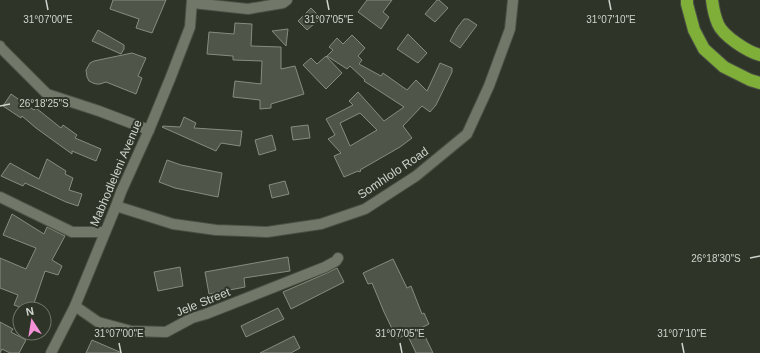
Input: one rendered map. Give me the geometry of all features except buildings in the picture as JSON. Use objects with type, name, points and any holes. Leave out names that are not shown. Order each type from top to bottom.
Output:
[{"type":"highway","points":[[687,0],[694,30],[704,49],[724,67],[750,80],[760,83]]},
{"type":"highway","points":[[712,0],[719,26],[733,41],[753,53],[760,55]]},
{"type":"street","points":[[192,1],[248,8],[283,3],[286,0]]},
{"type":"street","name":"Somhlolo Road","points":[[116,206],[173,224],[216,230],[267,232],[321,224],[365,208],[416,176],[467,134],[489,86],[510,29],[513,0]]},
{"type":"street","name":"Mabhodleleni Avenue","points":[[51,353],[75,306],[116,206],[120,192],[149,130],[170,79],[190,26],[192,1]]},
{"type":"street","points":[[0,46],[47,94],[99,111],[149,130]]},
{"type":"street","points":[[0,197],[72,232],[105,232]]},
{"type":"street","name":"Jele Street","points":[[75,306],[98,322],[131,331],[166,332],[192,318],[206,314],[325,267],[336,261],[338,258]]}]
